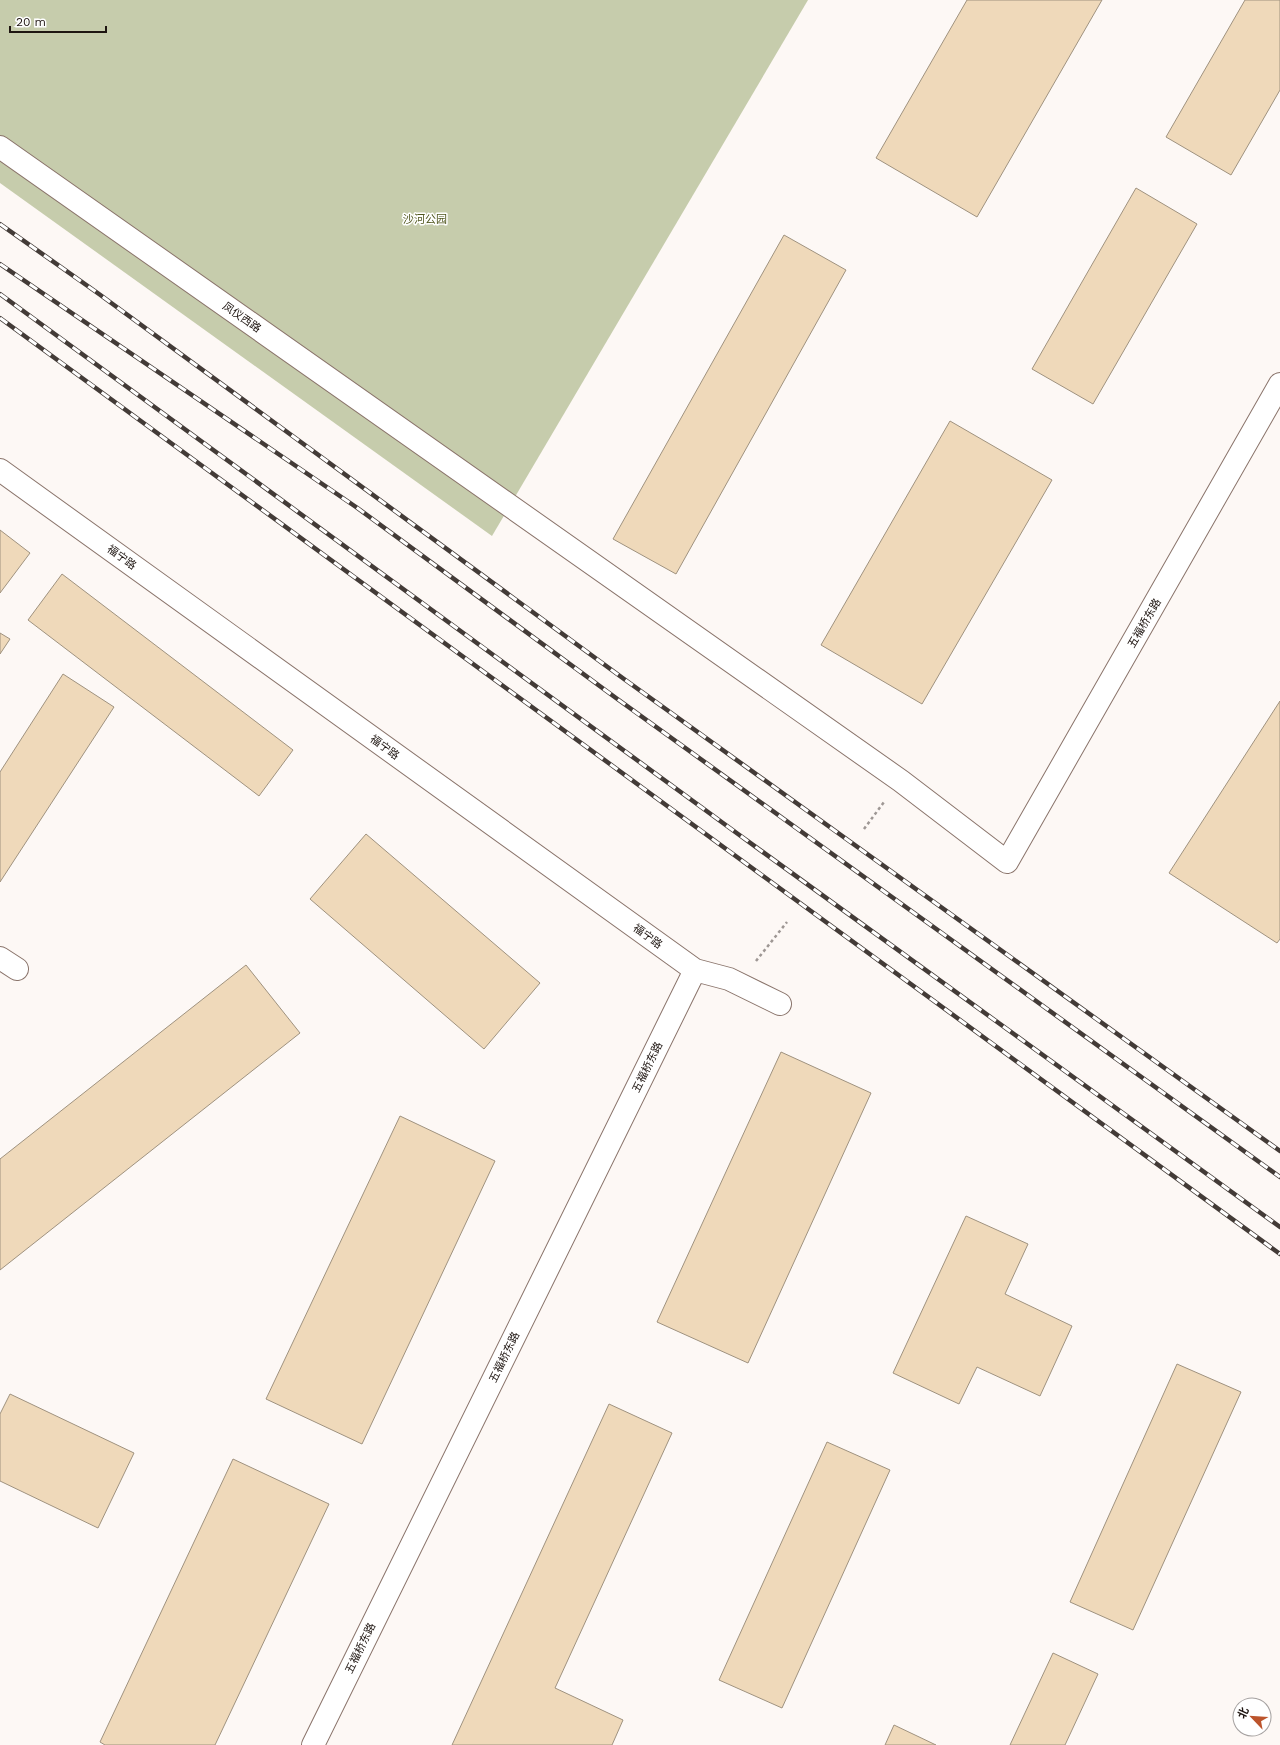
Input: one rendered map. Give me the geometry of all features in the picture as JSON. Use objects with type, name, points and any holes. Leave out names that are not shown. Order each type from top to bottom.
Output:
[{"type":"street","name":"凤仪西路","points":[[0,147],[901,781],[1007,862]]},
{"type":"street","name":"五福桥东路","points":[[1007,862],[1280,384]]},
{"type":"street","name":"福宁路","points":[[0,470],[695,970],[729,979],[780,1004]]},
{"type":"street","name":"五福桥东路","points":[[313,1745],[695,970]]},
{"type":"path","points":[[864,829],[901,781]]},
{"type":"path","points":[[738,983],[787,922]]},
{"type":"green space","name":"沙河公园","points":[[0,0],[808,0],[492,536],[0,183]]},
{"type":"building","points":[[967,0],[1102,0],[977,217],[876,158]]},
{"type":"building","points":[[1245,0],[1280,0],[1280,90],[1231,175],[1166,137]]},
{"type":"building","points":[[1136,188],[1197,224],[1093,404],[1032,369]]},
{"type":"building","points":[[784,235],[846,270],[676,574],[613,539]]},
{"type":"building","points":[[950,421],[1052,480],[922,704],[821,645]]},
{"type":"building","points":[[0,530],[30,553],[0,593]]},
{"type":"building","points":[[62,574],[293,750],[259,796],[28,620]]},
{"type":"building","points":[[0,633],[10,639],[0,654]]},
{"type":"building","points":[[63,674],[114,707],[0,882],[0,772]]},
{"type":"building","points":[[1280,701],[1280,939],[1277,943],[1169,873]]},
{"type":"building","points":[[366,834],[540,983],[484,1049],[310,899]]},
{"type":"building","points":[[246,965],[300,1033],[0,1270],[0,1159]]},
{"type":"building","points":[[781,1052],[871,1093],[748,1363],[657,1322]]},
{"type":"building","points":[[400,1116],[495,1161],[362,1444],[266,1399]]},
{"type":"building","points":[[966,1216],[1028,1244],[1005,1294],[1072,1326],[1040,1396],[977,1367],[959,1404],[893,1373]]},
{"type":"building","points":[[1177,1364],[1241,1392],[1133,1630],[1070,1602]]},
{"type":"building","points":[[10,1394],[134,1453],[98,1528],[0,1481],[0,1414]]},
{"type":"building","points":[[609,1404],[672,1433],[555,1688],[623,1720],[612,1745],[452,1745]]},
{"type":"building","points":[[827,1442],[890,1470],[782,1708],[719,1680]]},
{"type":"building","points":[[233,1459],[329,1504],[215,1745],[105,1745],[100,1742]]},
{"type":"building","points":[[1053,1653],[1098,1674],[1065,1745],[1010,1745]]},
{"type":"building","points":[[894,1725],[936,1745],[885,1745]]},
{"type":"railway","points":[[0,224],[99,294],[624,679],[1280,1151]]},
{"type":"railway","points":[[0,264],[356,507],[616,698],[1280,1177]]},
{"type":"railway","points":[[0,294],[738,834],[1280,1227]]},
{"type":"railway","points":[[0,318],[1280,1254]]}]
